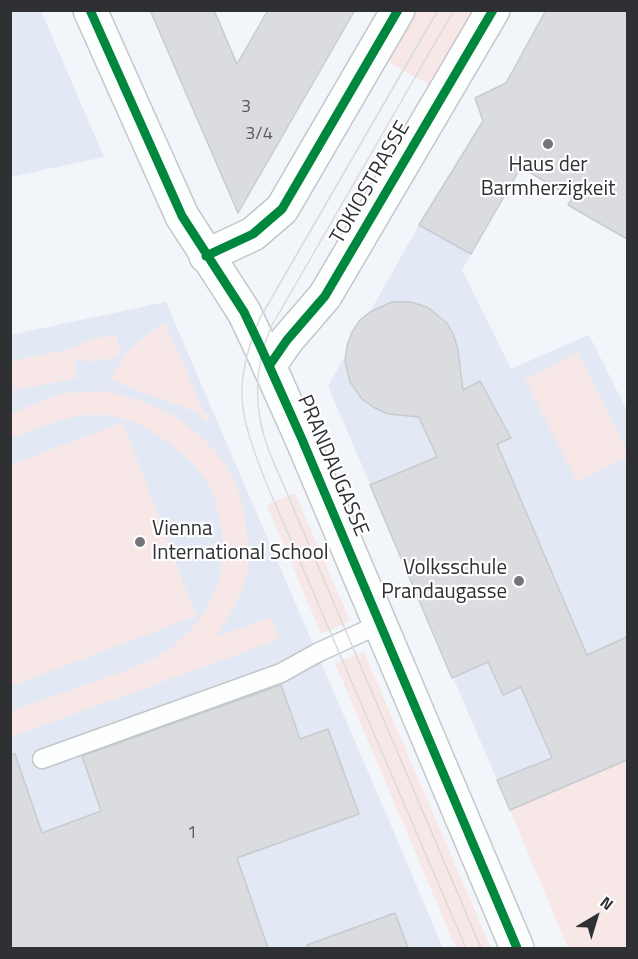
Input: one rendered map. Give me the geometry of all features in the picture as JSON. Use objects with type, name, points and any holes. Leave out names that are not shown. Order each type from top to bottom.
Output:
[{"type":"street","name":"PRANDAUGASSE","points":[[90,10],[182,216],[244,312],[269,366],[517,948]]},
{"type":"street","points":[[206,256],[253,234],[282,209],[398,10]]},
{"type":"street","name":"TOKIOSTRASSE","points":[[269,366],[325,296],[493,10]]},
{"type":"lane","points":[[42,759],[281,673],[317,653],[380,624]]},
{"type":"shaded area","points":[[10,11],[41,11],[104,157],[11,177]]},
{"type":"shaded area","points":[[414,11],[478,11],[433,87],[385,60]]},
{"type":"shaded area","name":"Volksschule Prandaugasse","points":[[419,225],[471,254],[462,270],[511,369],[589,335],[627,411],[627,760],[510,810],[328,386]]},
{"type":"shaded area","name":"Vienna International School","points":[[166,302],[443,948],[11,948],[10,335]]},
{"type":"shaded area","points":[[165,323],[204,412],[210,415],[207,421],[203,420],[201,414],[110,380],[120,362],[133,347]]},
{"type":"shaded area","points":[[116,334],[121,356],[94,362],[74,358],[77,378],[11,391],[11,361],[71,349],[88,340]]},
{"type":"shaded area","points":[[578,352],[628,457],[577,482],[525,379]]},
{"type":"shaded area","points":[[106,391],[152,405],[177,418],[198,434],[224,463],[236,484],[242,502],[247,536],[248,566],[240,594],[217,637],[271,617],[280,639],[11,737],[11,711],[131,668],[169,649],[191,629],[202,615],[217,585],[223,552],[222,534],[214,496],[193,464],[158,435],[127,420],[90,415],[56,422],[11,438],[11,413],[64,393]]},
{"type":"shaded area","points":[[123,422],[196,616],[11,686],[11,465]]},
{"type":"shaded area","points":[[295,493],[350,621],[321,634],[267,505]]},
{"type":"shaded area","points":[[364,652],[491,948],[456,948],[335,663]]},
{"type":"shaded area","points":[[627,760],[627,948],[568,948],[510,810]]},
{"type":"building","points":[[150,10],[214,10],[237,64],[268,10],[355,10],[238,213]]},
{"type":"building","name":"Haus der Barmherzigkeit","points":[[546,10],[627,10],[627,239],[568,205],[572,198],[521,167],[471,254],[419,225],[483,121],[475,98],[506,83]]},
{"type":"building","points":[[392,302],[410,302],[427,307],[447,323],[458,350],[463,390],[480,381],[511,438],[497,444],[587,655],[627,637],[627,760],[510,810],[497,780],[552,758],[521,687],[503,695],[488,662],[452,678],[370,485],[437,457],[419,417],[388,414],[373,407],[362,399],[350,382],[345,361],[352,332],[360,320],[370,312]]},
{"type":"building","points":[[281,685],[300,739],[328,729],[359,814],[237,858],[268,948],[10,948],[10,755],[15,754],[42,833],[101,811],[82,756]]},
{"type":"building","points":[[395,913],[408,948],[307,948],[307,945]]},
{"type":"tram line","points":[[438,10],[260,318],[245,363],[242,400],[249,436],[265,480],[466,948]]},
{"type":"tram line","points":[[454,10],[271,327],[261,358],[257,389],[260,420],[269,451],[481,948]]},
{"type":"cycle path","points":[[90,10],[182,216],[244,312],[262,350],[517,948]]},
{"type":"cycle path","points":[[206,256],[253,234],[282,209],[398,10]]},
{"type":"cycle path","points":[[269,366],[287,340],[325,296],[493,10]]},
{"type":"place","name":"Haus der Barmherzigkeit","points":[[548,144]]},
{"type":"place","name":"Vienna International School","points":[[140,542]]},
{"type":"place","name":"Volksschule Prandaugasse","points":[[519,581]]}]
